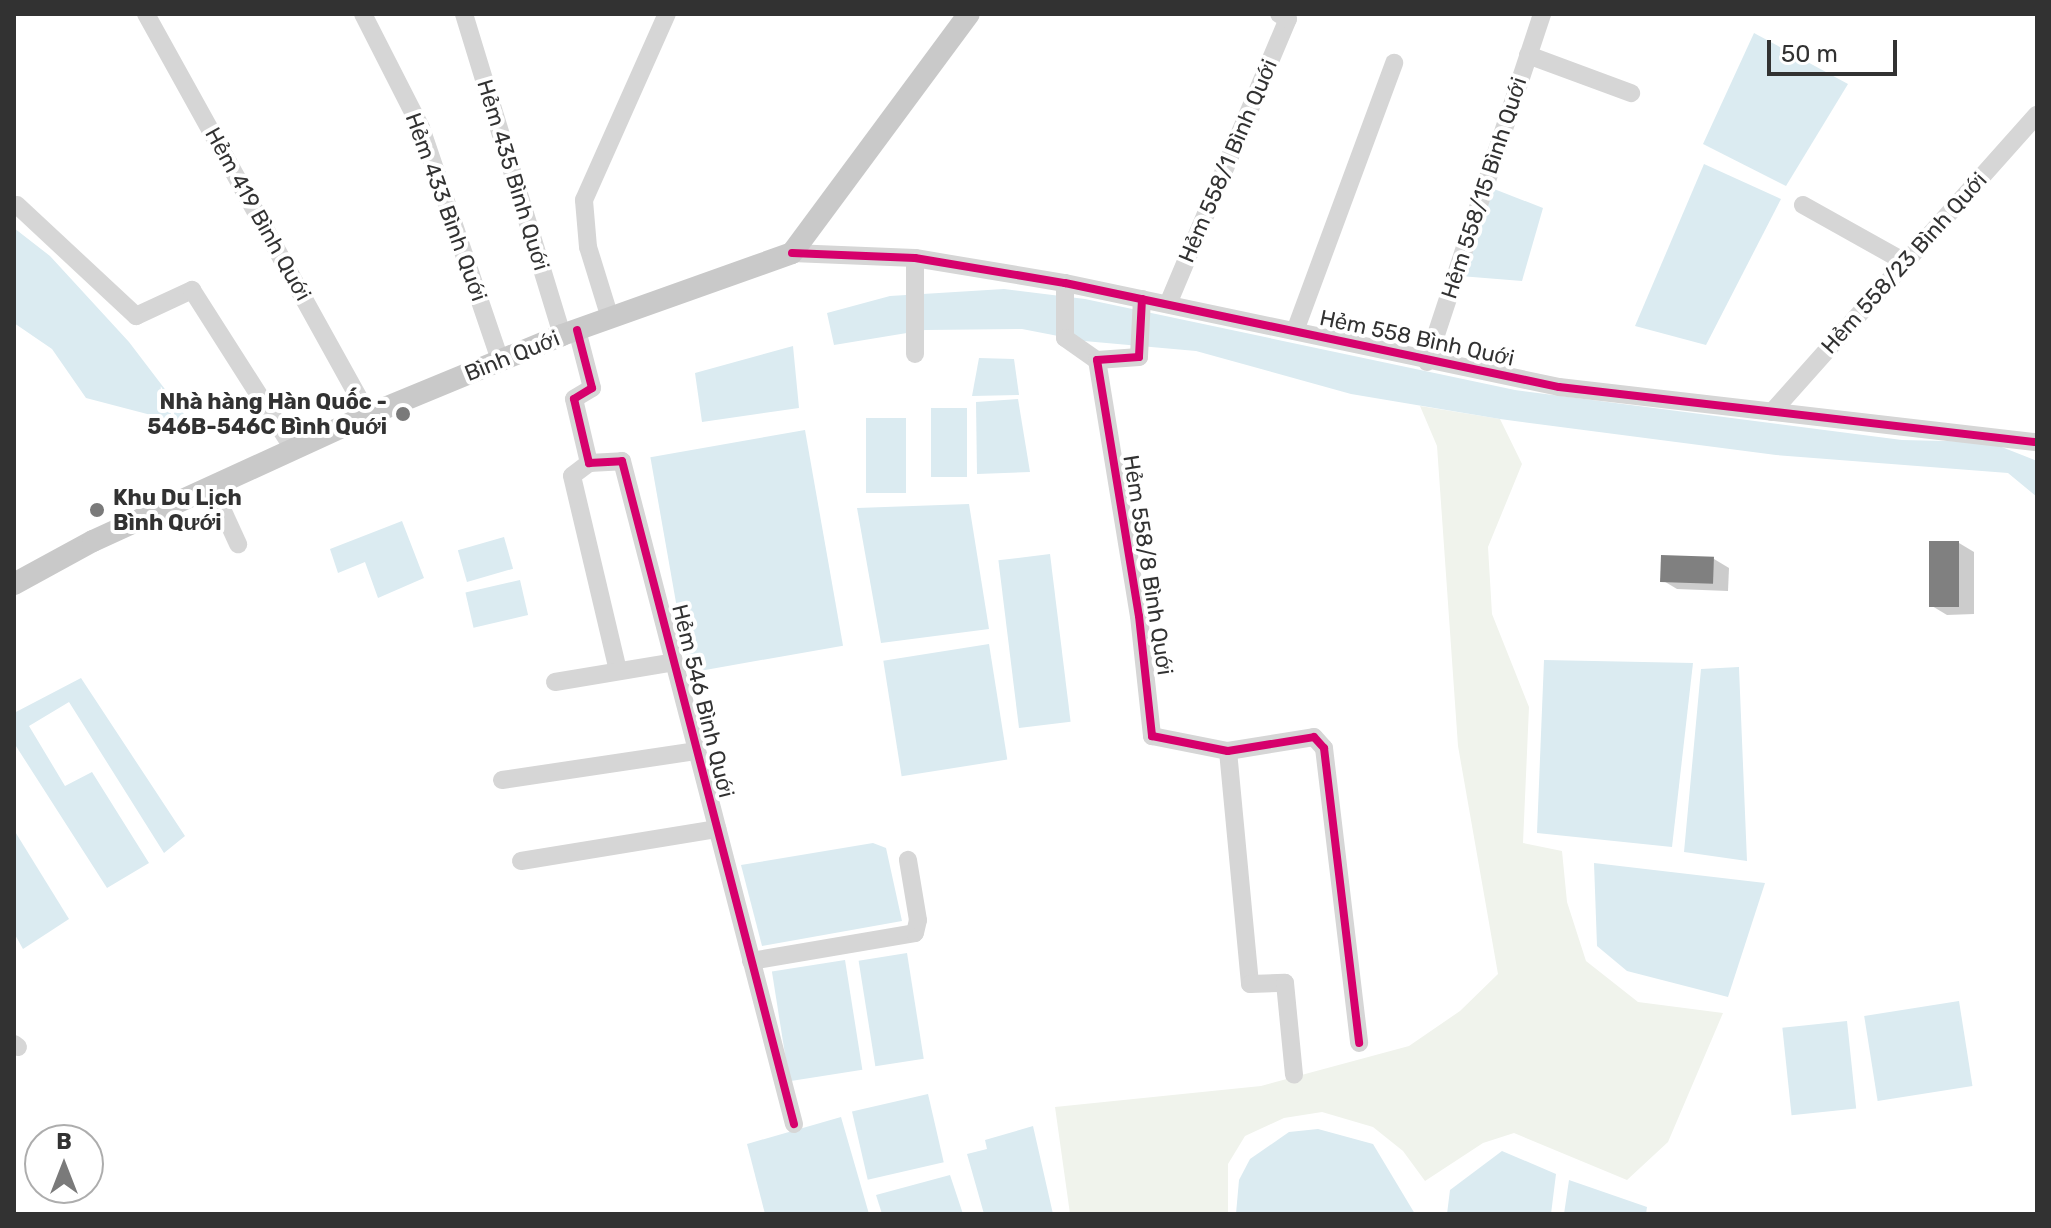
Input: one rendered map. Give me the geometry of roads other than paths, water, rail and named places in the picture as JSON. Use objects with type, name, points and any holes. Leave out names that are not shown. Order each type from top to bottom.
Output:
[{"type":"main road","points":[[792,253],[969,14]]},
{"type":"main road","name":"Bình Quới","points":[[14,584],[368,415],[570,333],[792,253]]},
{"type":"street","name":"Hẻm 419 Bình Quới","points":[[146,14],[368,415]]},
{"type":"street","name":"Hẻm 433 Bình Quới","points":[[363,14],[421,128],[500,360]]},
{"type":"street","name":"Hẻm 435 Bình Quới","points":[[464,14],[570,333]]},
{"type":"street","points":[[610,318],[588,247],[584,200],[667,14]]},
{"type":"street","name":"Hẻm 558/15 Bình Quới","points":[[1427,362],[1542,14]]},
{"type":"street","name":"Hẻm 558/1 Bình Quới","points":[[1168,304],[1284,16]]},
{"type":"street","points":[[1528,55],[1631,93]]},
{"type":"street","points":[[1295,331],[1394,63]]},
{"type":"street","name":"Hẻm 558/23 Bình Quới","points":[[1772,412],[2037,115]]},
{"type":"street","points":[[17,205],[136,316],[192,290],[294,450]]},
{"type":"street","points":[[1803,205],[1905,262]]},
{"type":"street","name":"Hẻm 558 Bình Quới","points":[[792,253],[915,258],[1142,303],[1168,304],[1427,362],[1559,387],[2037,442]]},
{"type":"street","points":[[915,258],[915,346]]},
{"type":"street","points":[[1065,287],[1068,343],[1097,360],[1139,357],[1142,303]]},
{"type":"street","points":[[570,333],[592,388],[574,399],[589,463],[572,476],[618,671]]},
{"type":"street","name":"Hẻm 558/8 Bình Quới","points":[[1097,360],[1139,616],[1152,736],[1228,751],[1314,737],[1324,748],[1359,1043]]},
{"type":"street","name":"Hẻm 546 Bình Quới","points":[[589,463],[622,461],[794,1124]]},
{"type":"street","points":[[212,487],[238,544]]},
{"type":"street","points":[[555,682],[674,662]]},
{"type":"street","points":[[502,780],[697,751]]},
{"type":"street","points":[[1228,751],[1250,984],[1285,983],[1294,1075]]},
{"type":"street","points":[[521,861],[717,829]]},
{"type":"street","points":[[751,961],[915,933],[918,920],[908,860]]},
{"type":"place","name":"Nhà hàng Hàn Quốc - 546B-546C Bình Quới","points":[[403,414]]},
{"type":"place","name":"Khu Du Lịch Bình Qưới","points":[[97,510]]}]
